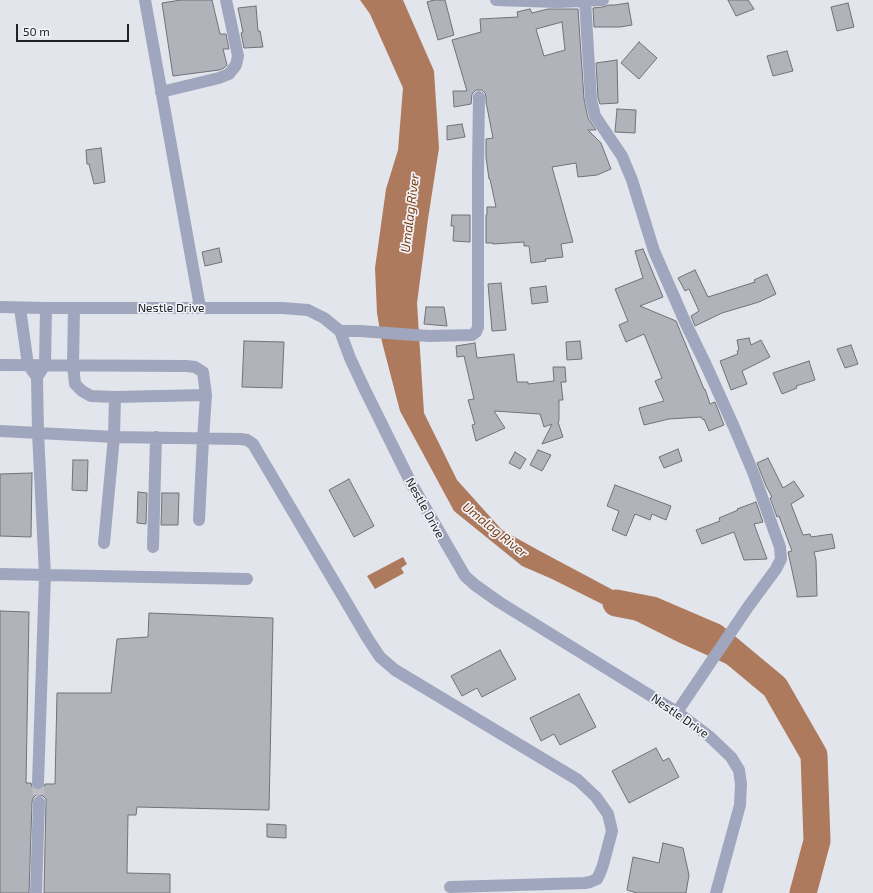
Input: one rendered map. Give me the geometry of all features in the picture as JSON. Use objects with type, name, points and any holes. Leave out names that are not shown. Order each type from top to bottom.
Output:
[{"type":"street","points":[[145,0],[200,307]]},
{"type":"street","points":[[161,92],[219,78],[229,74],[236,65],[238,56],[226,0]]},
{"type":"street","points":[[496,0],[603,0]]},
{"type":"street","points":[[586,0],[591,99],[595,116],[622,156],[632,180],[654,251],[734,427],[753,472],[780,547],[781,559],[776,569],[748,607],[677,712]]},
{"type":"street","points":[[340,331],[429,336],[472,335],[476,332],[478,327],[479,97]]},
{"type":"street","name":"Nestle Drive","points":[[0,307],[282,308],[308,310],[324,318],[340,331],[350,358],[411,483],[464,576],[499,602],[677,712],[710,737],[731,757],[739,770],[741,784],[740,805],[716,893]]},
{"type":"street","points":[[20,308],[28,365],[37,377]]},
{"type":"street","points":[[38,784],[45,575],[38,433],[37,377],[45,365],[46,308]]},
{"type":"street","points":[[74,308],[73,365],[75,384],[82,391],[90,396],[115,397],[206,395]]},
{"type":"street","points":[[0,365],[186,366],[195,367],[203,372],[206,395],[199,520]]},
{"type":"street","points":[[104,543],[114,437],[115,397]]},
{"type":"street","points":[[0,431],[114,437],[247,440],[253,444],[364,633],[380,657],[395,670],[578,780],[596,797],[608,814],[612,831],[600,873],[597,878],[590,882],[450,886]]},
{"type":"street","points":[[153,547],[156,437]]},
{"type":"street","points":[[0,574],[248,579]]},
{"type":"street","points":[[36,893],[39,802]]},
{"type":"water","points":[[360,0],[403,0],[434,71],[439,148],[417,303],[424,413],[457,480],[502,530],[688,630],[764,681],[678,642],[552,579],[522,566],[454,511],[400,411],[382,342],[377,313],[375,268],[386,189],[398,150],[403,88],[370,14]]},
{"type":"water","points":[[403,557],[407,564],[401,568],[404,573],[375,589],[367,576]]},
{"type":"building","points":[[181,0],[212,0],[220,34],[226,34],[229,49],[223,49],[227,65],[224,68],[219,70],[173,76],[162,3]]},
{"type":"building","points":[[434,0],[445,0],[454,35],[438,40],[427,2]]},
{"type":"building","points":[[728,0],[748,0],[754,9],[736,16]]},
{"type":"building","points":[[628,3],[632,25],[620,27],[594,27],[593,8]]},
{"type":"building","points":[[848,3],[854,27],[837,31],[831,7]]},
{"type":"building","points":[[256,6],[258,31],[260,31],[263,47],[244,48],[241,33],[243,32],[238,8]]},
{"type":"building","points":[[530,9],[532,13],[548,9],[578,9],[584,99],[588,118],[596,130],[588,130],[601,143],[611,169],[597,175],[578,177],[576,163],[552,167],[573,242],[561,244],[563,257],[545,259],[546,261],[531,263],[529,246],[524,246],[524,242],[486,243],[487,207],[496,207],[489,179],[486,157],[486,139],[493,138],[486,97],[482,90],[476,90],[472,94],[471,104],[454,107],[453,91],[467,91],[452,40],[481,32],[480,19],[518,17],[517,12]],"holes":[[[562,22],[565,50],[544,56],[536,29]]]},
{"type":"building","points":[[639,42],[657,58],[639,79],[621,63]]},
{"type":"building","points":[[787,51],[793,71],[773,76],[767,56]]},
{"type":"building","points":[[617,60],[618,103],[600,104],[598,98],[596,63]]},
{"type":"building","points":[[617,109],[636,110],[635,133],[615,132]]},
{"type":"building","points":[[462,124],[465,137],[447,140],[447,126]]},
{"type":"building","points":[[101,148],[105,182],[94,184],[89,164],[87,164],[86,150]]},
{"type":"building","points":[[452,215],[470,215],[470,242],[453,241],[454,226],[451,226]]},
{"type":"building","points":[[219,248],[222,262],[205,266],[202,252]]},
{"type":"building","points":[[643,249],[663,297],[640,306],[676,321],[710,404],[715,402],[724,425],[709,431],[704,419],[703,420],[701,417],[669,419],[644,425],[639,408],[664,401],[655,381],[662,378],[644,334],[626,342],[619,325],[628,321],[615,289],[643,278],[635,251]]},
{"type":"building","points":[[695,270],[708,297],[755,282],[754,280],[767,274],[776,294],[759,302],[722,313],[695,326],[691,316],[699,311],[689,289],[685,291],[678,278]]},
{"type":"building","points":[[501,283],[506,330],[492,331],[488,284]]},
{"type":"building","points":[[546,286],[548,302],[532,304],[530,288]]},
{"type":"building","points":[[426,307],[444,307],[447,326],[424,324]]},
{"type":"building","points":[[749,338],[751,345],[761,340],[770,357],[742,371],[747,384],[731,390],[720,361],[738,354],[737,351],[739,350],[737,340]]},
{"type":"building","points":[[244,341],[284,342],[282,388],[242,387]]},
{"type":"building","points":[[580,341],[582,359],[567,360],[566,342]]},
{"type":"building","points":[[475,343],[477,358],[514,354],[517,382],[528,382],[528,384],[554,381],[553,367],[565,367],[566,382],[561,382],[563,400],[559,400],[558,422],[563,437],[542,444],[552,424],[544,427],[540,414],[494,411],[505,428],[476,441],[472,425],[475,424],[468,400],[474,399],[464,356],[457,357],[456,346]]},
{"type":"building","points":[[851,345],[858,364],[845,368],[837,349]]},
{"type":"building","points":[[809,361],[815,380],[796,386],[797,388],[782,394],[773,373]]},
{"type":"building","points":[[678,449],[682,461],[664,468],[659,457]]},
{"type":"building","points":[[538,450],[551,455],[542,471],[530,465]]},
{"type":"building","points":[[515,452],[526,459],[520,469],[509,463]]},
{"type":"building","points":[[768,458],[783,488],[794,481],[804,496],[791,504],[803,535],[810,534],[811,537],[832,534],[835,548],[814,552],[816,560],[817,596],[797,597],[788,552],[792,551],[779,516],[777,517],[770,498],[772,497],[757,463]]},
{"type":"building","points":[[73,460],[88,460],[87,491],[72,490]]},
{"type":"building","points":[[32,473],[31,537],[0,536],[0,474]]},
{"type":"building","points":[[349,479],[374,526],[354,537],[329,490]]},
{"type":"building","points":[[615,485],[671,506],[666,520],[652,514],[650,520],[635,514],[626,536],[612,530],[619,511],[607,506]]},
{"type":"building","points":[[138,492],[147,493],[146,524],[137,523]]},
{"type":"building","points":[[162,493],[179,493],[178,525],[161,525]]},
{"type":"building","points":[[756,502],[763,522],[754,524],[767,559],[744,560],[734,532],[702,544],[696,530],[720,521],[719,518]]},
{"type":"building","points":[[0,611],[29,612],[26,783],[31,783],[34,789],[38,790],[41,790],[45,784],[55,784],[57,693],[111,693],[117,639],[148,637],[149,613],[273,618],[269,810],[137,807],[136,815],[128,815],[127,873],[170,874],[170,893],[44,893],[46,799],[43,796],[36,795],[32,802],[29,893],[0,893]]},
{"type":"building","points":[[500,650],[516,679],[482,697],[477,688],[462,696],[451,676]]},
{"type":"building","points":[[579,694],[596,727],[560,745],[554,734],[541,741],[530,718]]},
{"type":"building","points":[[656,748],[663,761],[669,758],[679,777],[629,803],[612,771]]},
{"type":"building","points":[[267,824],[286,825],[286,838],[267,837]]},
{"type":"building","points":[[663,843],[683,848],[689,875],[686,893],[637,893],[627,890],[633,857],[659,863]]},
{"type":"waterway","name":"Umalag River","points":[[616,603],[652,610],[715,637],[775,687],[814,755],[817,841],[803,893]]},
{"type":"tunnel","points":[[38,783],[39,802]]}]
